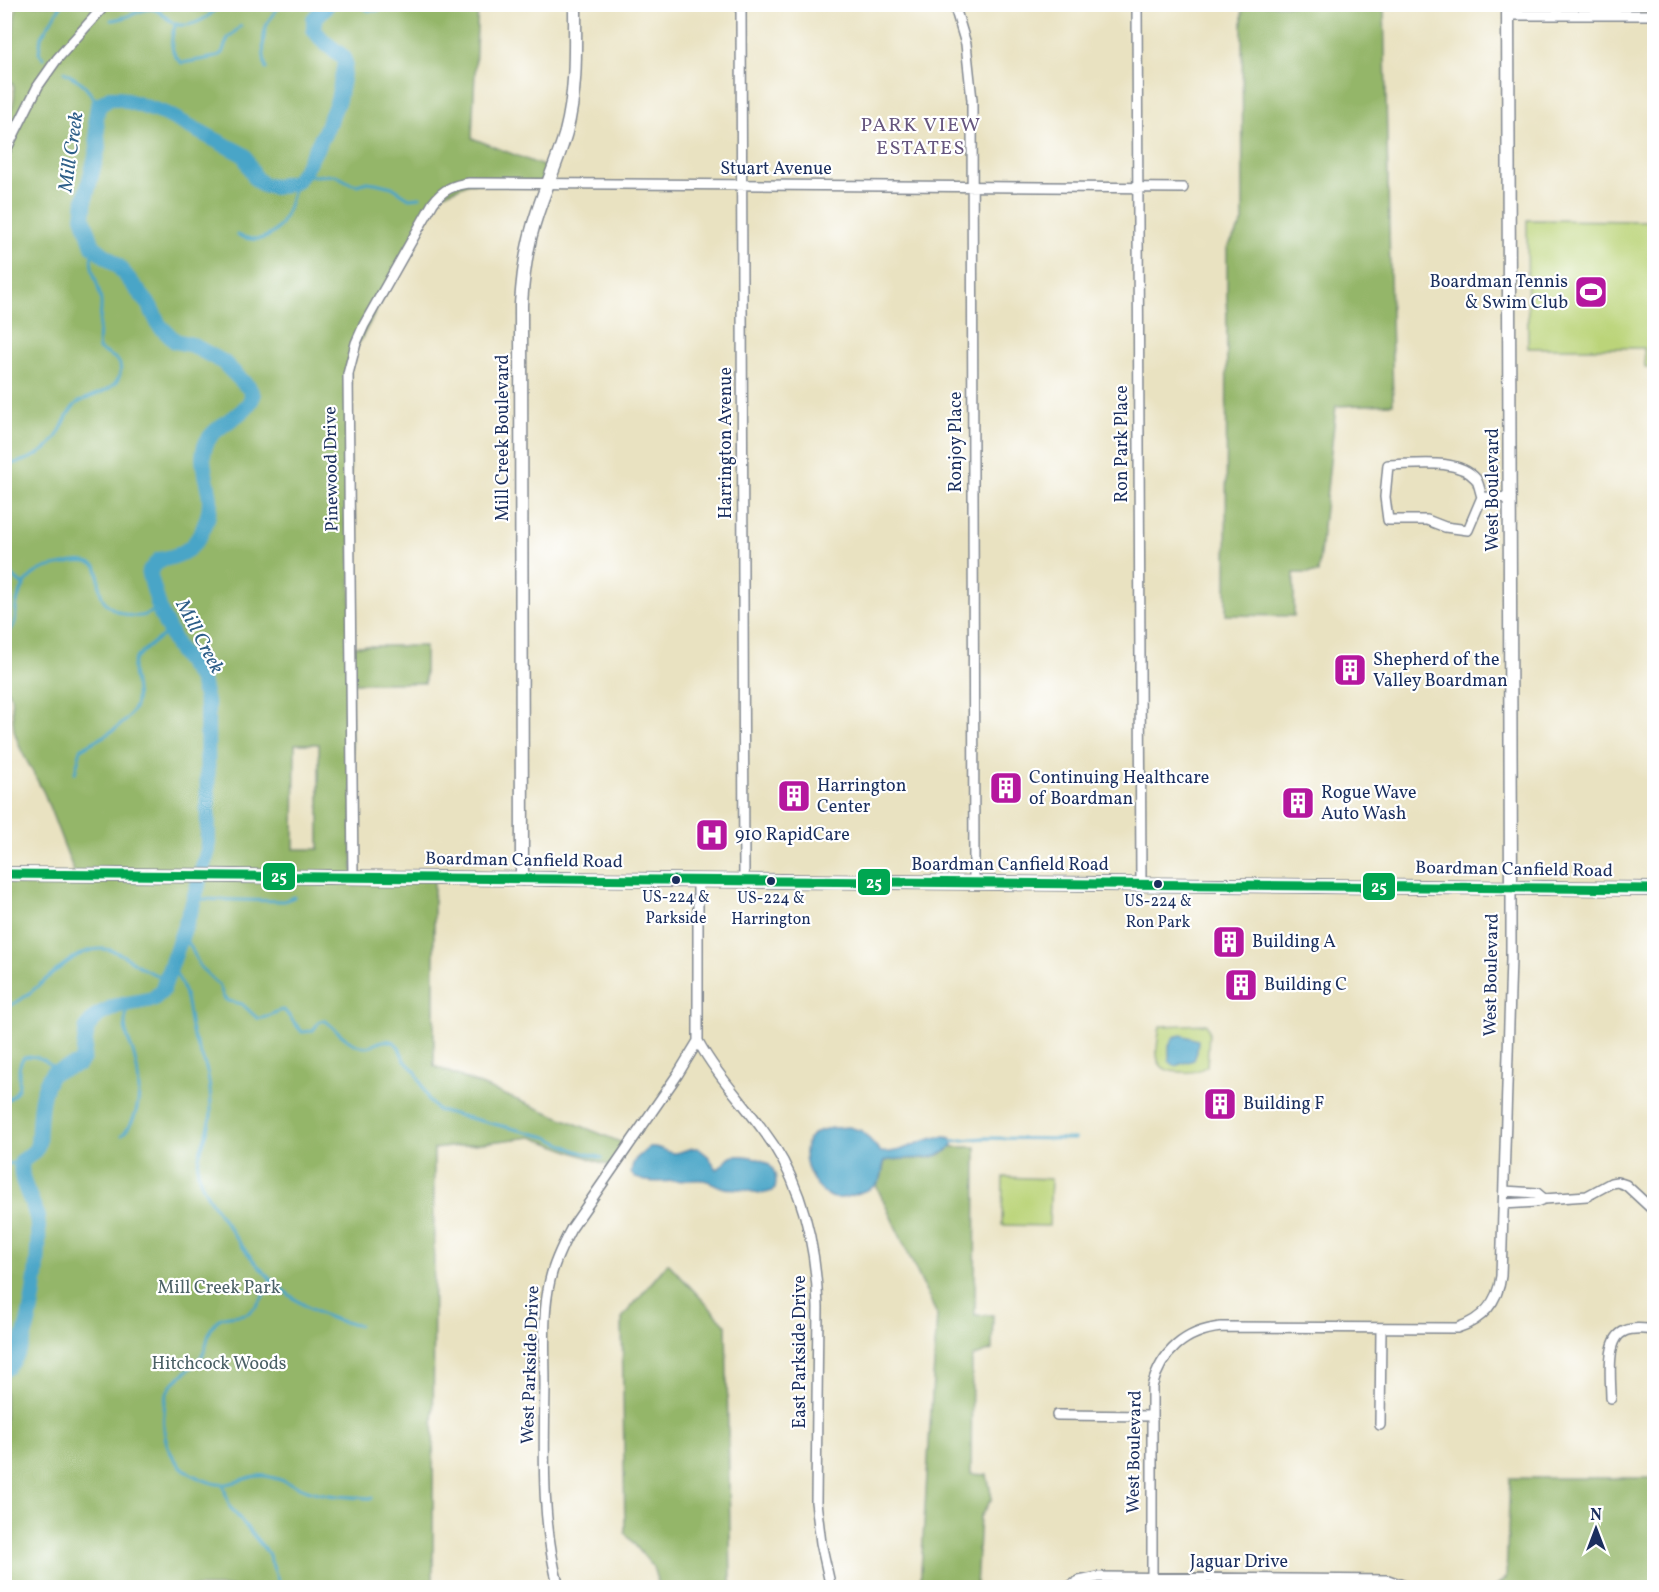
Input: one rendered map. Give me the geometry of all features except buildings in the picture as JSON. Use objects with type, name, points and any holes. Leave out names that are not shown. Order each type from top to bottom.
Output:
[{"type":"main road","name":"Boardman Canfield Road","points":[[4,874],[1654,889]]},
{"type":"street","points":[[4,154],[38,86],[57,59],[106,4]]},
{"type":"street","name":"Mill Creek Boulevard","points":[[522,879],[521,304],[528,244],[559,156],[572,104],[575,79],[575,4]]},
{"type":"street","name":"Harrington Avenue","points":[[741,4],[744,881]]},
{"type":"street","name":"Ronjoy Place","points":[[954,4],[966,44],[971,82],[974,882]]},
{"type":"street","name":"Ron Park Place","points":[[1137,4],[1141,884]]},
{"type":"street","points":[[1508,10],[1654,13]]},
{"type":"street","name":"West Boulevard","points":[[1152,1577],[1152,1387],[1160,1365],[1177,1344],[1197,1332],[1221,1327],[1457,1328],[1470,1323],[1486,1312],[1494,1300],[1500,1283],[1512,888],[1508,10]]},
{"type":"street","name":"Pinewood Drive","points":[[353,877],[348,387],[350,360],[364,325],[433,203],[442,193],[457,185],[469,183],[548,184]]},
{"type":"street","name":"Stuart Avenue","points":[[548,184],[1183,188]]},
{"type":"street","points":[[1388,465],[1444,465],[1466,470],[1478,481],[1482,497],[1468,530],[1445,527],[1427,520],[1388,520],[1385,496],[1388,465]]},
{"type":"street","points":[[1482,497],[1511,498]]},
{"type":"street","points":[[698,881],[698,1041]]},
{"type":"street","name":"West Parkside Drive","points":[[559,1587],[549,1544],[544,1478],[545,1325],[550,1280],[561,1248],[571,1229],[678,1074],[698,1041]]},
{"type":"street","name":"East Parkside Drive","points":[[698,1041],[719,1075],[773,1143],[793,1180],[808,1226],[817,1278],[819,1307],[816,1502],[831,1587]]},
{"type":"street","points":[[1503,1204],[1587,1196],[1617,1182],[1626,1185],[1654,1211]]},
{"type":"street","points":[[1504,1191],[1537,1193],[1544,1199]]},
{"type":"street","points":[[1380,1425],[1381,1329]]},
{"type":"street","points":[[1611,1398],[1612,1349],[1616,1338],[1631,1329],[1654,1330]]},
{"type":"street","points":[[1057,1415],[1151,1416]]},
{"type":"street","name":"Jaguar Drive","points":[[1067,1587],[1079,1581],[1099,1577],[1388,1580],[1411,1587]]},
{"type":"green space","name":"Mill Creek Park","points":[[18,5],[478,5],[472,138],[553,170],[548,184],[469,183],[437,197],[350,360],[351,646],[425,646],[425,683],[351,683],[353,877],[434,878],[434,1066],[628,1145],[613,1167],[532,1137],[434,1149],[433,1580],[439,1587],[5,1587],[5,874],[75,874],[44,793],[21,750],[14,731],[11,696],[5,687],[4,126],[10,114],[14,93],[13,86],[5,77],[4,54],[12,48]],"holes":[[[295,744],[319,744],[319,849],[294,849]]]},
{"type":"green space","points":[[1242,5],[1384,5],[1393,404],[1336,406],[1318,573],[1294,573],[1294,616],[1226,615],[1227,248],[1243,222]]},
{"type":"green space","name":"Boardman Tennis & Swim Club","points":[[1527,220],[1654,221],[1654,367],[1645,367],[1644,348],[1528,348]]},
{"type":"green space","points":[[1206,1024],[1209,1031],[1207,1066],[1188,1072],[1170,1071],[1163,1068],[1157,1057],[1160,1026]]},
{"type":"green space","points":[[951,1147],[976,1147],[975,1315],[993,1315],[992,1350],[972,1357],[971,1474],[987,1475],[992,1498],[980,1517],[976,1587],[920,1587],[937,1315],[876,1185],[881,1179],[885,1161],[929,1158],[938,1156]]},
{"type":"green space","points":[[1003,1177],[1051,1179],[1049,1226],[1002,1225]]},
{"type":"green space","points":[[668,1263],[726,1325],[731,1581],[733,1587],[659,1587],[653,1567],[625,1533],[622,1318]]},
{"type":"green space","points":[[1510,1478],[1654,1478],[1654,1587],[1494,1587],[1506,1578]]},
{"type":"water","points":[[1181,1035],[1198,1040],[1197,1052],[1194,1060],[1175,1066],[1169,1061],[1169,1046],[1174,1037]]},
{"type":"water","points":[[849,1127],[862,1131],[881,1152],[899,1150],[942,1137],[951,1138],[953,1145],[939,1155],[885,1161],[881,1178],[874,1187],[849,1196],[835,1198],[827,1195],[812,1179],[805,1157],[806,1147],[809,1138],[821,1130]]},
{"type":"water","points":[[649,1147],[674,1153],[698,1148],[708,1156],[717,1169],[733,1156],[759,1159],[773,1169],[775,1189],[762,1193],[722,1187],[703,1180],[644,1181],[631,1173],[635,1160]]},
{"type":"waterway","points":[[43,58],[39,53],[41,37],[62,4]]},
{"type":"waterway","points":[[111,20],[151,9],[175,24],[188,25],[200,21],[220,4]]},
{"type":"waterway","points":[[266,69],[264,51],[266,26],[280,4]]},
{"type":"waterway","name":"Mill Creek","points":[[4,1370],[14,1360],[22,1343],[33,1299],[38,1252],[37,1218],[21,1169],[22,1161],[35,1151],[38,1144],[40,1107],[47,1081],[52,1073],[79,1064],[83,1058],[87,1027],[98,1015],[116,1006],[153,999],[162,991],[192,906],[208,850],[207,706],[201,680],[177,647],[161,614],[149,572],[159,560],[188,550],[200,535],[210,505],[203,460],[206,444],[215,431],[245,409],[253,396],[249,388],[223,362],[192,345],[175,341],[159,325],[150,306],[119,267],[93,246],[83,217],[85,199],[98,148],[96,118],[98,106],[110,98],[119,98],[166,114],[244,155],[255,178],[263,185],[275,187],[295,182],[304,171],[324,134],[338,100],[345,63],[342,56],[324,42],[314,30],[314,19],[328,4]]},
{"type":"waterway","name":"Mill Creek","points":[[370,4],[376,4]]},
{"type":"waterway","points":[[176,24],[172,45],[175,55],[182,63],[216,57],[222,53],[228,38],[241,26]]},
{"type":"waterway","points":[[64,72],[81,82],[100,105]]},
{"type":"waterway","points":[[304,171],[313,176],[335,175],[357,185],[367,182],[375,183],[392,187],[409,198],[420,197]]},
{"type":"waterway","points":[[237,235],[251,239],[263,238],[272,234],[285,217],[295,182]]},
{"type":"waterway","points":[[4,466],[30,458],[44,450],[56,438],[75,405],[107,390],[120,374],[121,368],[118,361],[99,349],[101,302],[91,262],[93,246]]},
{"type":"waterway","points":[[4,633],[14,625],[18,598],[31,577],[45,568],[72,562],[85,562],[96,566],[101,595],[114,610],[141,616],[159,608]]},
{"type":"waterway","points":[[4,569],[24,586]]},
{"type":"waterway","points":[[75,773],[81,749],[112,731],[131,714],[136,701],[133,672],[135,659],[169,632]]},
{"type":"waterway","points":[[194,899],[284,901],[294,897]]},
{"type":"waterway","points":[[182,936],[190,945],[200,967],[219,985],[224,998],[242,1004],[257,1018],[264,1018],[284,1010],[302,1032],[312,1031],[319,1022],[326,1021],[359,1046],[371,1046],[384,1041],[394,1042],[405,1061],[416,1072],[429,1101],[437,1110],[547,1137],[577,1151],[602,1158]]},
{"type":"waterway","points":[[4,1008],[30,993],[68,961],[95,949],[115,951],[142,968],[167,978]]},
{"type":"waterway","points":[[172,966],[184,991],[193,1035],[204,1061],[209,1083],[210,1121],[198,1164],[199,1178],[204,1190],[247,1253],[279,1286],[316,1312],[359,1325]]},
{"type":"waterway","points":[[122,1135],[134,1117],[139,1096],[136,1062],[125,1028],[126,1016],[131,1003]]},
{"type":"waterway","points":[[4,1102],[17,1091],[19,1069],[24,1057],[42,1059],[57,1071]]},
{"type":"waterway","points":[[953,1141],[984,1138],[1075,1139]]},
{"type":"waterway","points":[[4,1165],[22,1161]]},
{"type":"waterway","points":[[271,1279],[262,1298],[252,1310],[248,1313],[222,1318],[214,1324],[200,1359],[169,1389],[164,1412],[168,1448],[180,1466],[200,1479],[213,1483],[227,1484],[252,1477],[266,1476],[318,1493],[372,1498]]},
{"type":"waterway","points":[[223,1485],[230,1507],[268,1553],[281,1588]]},
{"type":"transit line","name":"25","points":[[4,874],[1654,889]]},
{"type":"place","name":"Boardman Tennis & Swim Club","points":[[1591,292]]},
{"type":"place","name":"Shepherd of the Valley Boardman","points":[[1350,670]]},
{"type":"place","name":"Continuing Healthcare of Boardman","points":[[1006,788]]},
{"type":"place","name":"Harrington Center","points":[[794,796]]},
{"type":"place","name":"Rogue Wave Auto Wash","points":[[1298,803]]},
{"type":"place","name":"910 RapidCare","points":[[712,835]]},
{"type":"place","name":"US-224 & Parkside","points":[[676,880]]},
{"type":"place","name":"US-224 & Harrington","points":[[771,881]]},
{"type":"place","name":"US-224 & Ron Park","points":[[1158,884]]},
{"type":"place","name":"Building A","points":[[1229,942]]},
{"type":"place","name":"Building C","points":[[1241,985]]},
{"type":"place","name":"Building F","points":[[1220,1104]]},
{"type":"district","name":"PARK VIEW ESTATES","points":[[921,138]]},
{"type":"park label","name":"Hitchcock Woods","points":[[219,1364]]}]
